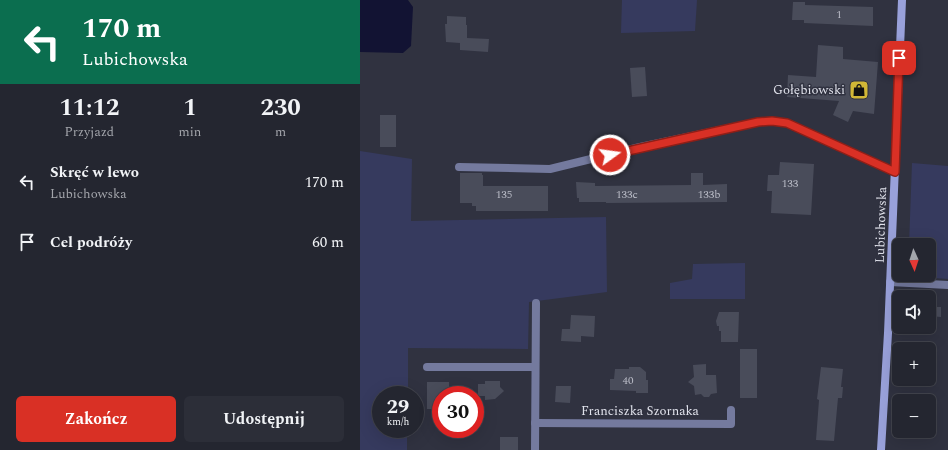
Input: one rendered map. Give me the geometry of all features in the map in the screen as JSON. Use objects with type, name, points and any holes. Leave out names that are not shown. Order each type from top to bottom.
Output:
[{"type":"street","name":"Lubichowska","points":[[881,450],[902,0]]},
{"type":"street","points":[[459,167],[550,169],[640,147],[758,122],[772,121],[787,123],[895,172]]},
{"type":"street","points":[[890,282],[948,285]]},
{"type":"street","points":[[535,450],[536,303]]},
{"type":"street","points":[[427,367],[536,367]]},
{"type":"street","name":"Franciszka Szornaka","points":[[535,423],[731,424],[730,410]]},
{"type":"shaded area","points":[[360,0],[408,0],[413,7],[411,46],[403,53],[360,52]]},
{"type":"shaded area","points":[[622,0],[697,0],[695,31],[621,33]]},
{"type":"shaded area","points":[[360,151],[412,159],[411,221],[606,217],[607,292],[529,302],[528,349],[408,348],[408,386],[372,386],[372,438],[407,438],[407,450],[360,450]]},
{"type":"shaded area","points":[[912,163],[948,166],[948,279],[936,278],[936,238],[909,238]]},
{"type":"shaded area","points":[[745,263],[745,299],[670,299],[670,283],[692,279],[693,264]]},
{"type":"building","points":[[793,2],[805,2],[805,5],[873,7],[873,26],[804,23],[804,20],[792,20]]},
{"type":"building","points":[[447,16],[466,17],[467,38],[489,39],[488,52],[460,50],[460,43],[446,42],[445,24],[447,24]]},
{"type":"building","points":[[818,45],[843,47],[843,59],[878,62],[874,114],[853,111],[848,122],[833,115],[839,101],[787,97],[788,75],[816,77]]},
{"type":"building","points":[[645,67],[647,96],[632,97],[630,68]]},
{"type":"building","points":[[380,115],[396,115],[396,147],[380,147]]},
{"type":"building","points":[[780,162],[814,164],[811,215],[771,213],[772,191],[767,191],[768,175],[779,175]]},
{"type":"building","points":[[460,173],[482,173],[483,186],[548,186],[548,211],[476,211],[476,206],[472,206],[472,203],[460,203]]},
{"type":"building","points":[[691,173],[703,173],[703,185],[727,184],[727,202],[606,203],[579,202],[579,198],[577,198],[576,182],[595,183],[595,186],[691,185]]},
{"type":"building","points":[[936,307],[941,307],[941,317],[936,317]]},
{"type":"building","points":[[719,312],[739,312],[738,342],[721,342],[721,331],[719,331],[719,326],[717,326],[716,321]]},
{"type":"building","points":[[571,315],[595,316],[594,337],[581,336],[581,342],[561,341],[562,329],[570,329]]},
{"type":"building","points":[[740,349],[757,349],[757,398],[740,398]]},
{"type":"building","points":[[706,364],[706,375],[716,375],[717,393],[711,394],[709,397],[704,397],[701,394],[695,395],[694,386],[688,382],[694,377],[693,365]]},
{"type":"building","points":[[629,367],[640,367],[646,372],[646,380],[648,380],[648,393],[610,390],[610,379],[614,379],[615,369],[629,369]]},
{"type":"building","points":[[821,367],[843,369],[841,387],[843,387],[842,398],[838,398],[834,441],[816,440],[819,400],[817,399]]},
{"type":"building","points":[[485,381],[500,381],[500,387],[504,391],[495,399],[485,400],[484,386],[478,386],[478,384],[485,384]]},
{"type":"building","points":[[427,382],[449,382],[449,386],[432,386],[432,409],[427,409]]},
{"type":"building","points":[[556,386],[571,386],[570,403],[555,402]]},
{"type":"building","points":[[500,437],[518,437],[518,450],[500,450]]},
{"type":"place","name":"Gołębiowski","points":[[859,90]]},
{"type":"route","points":[[610,155],[640,147],[758,122],[772,121],[787,123],[895,172],[899,58]]}]
